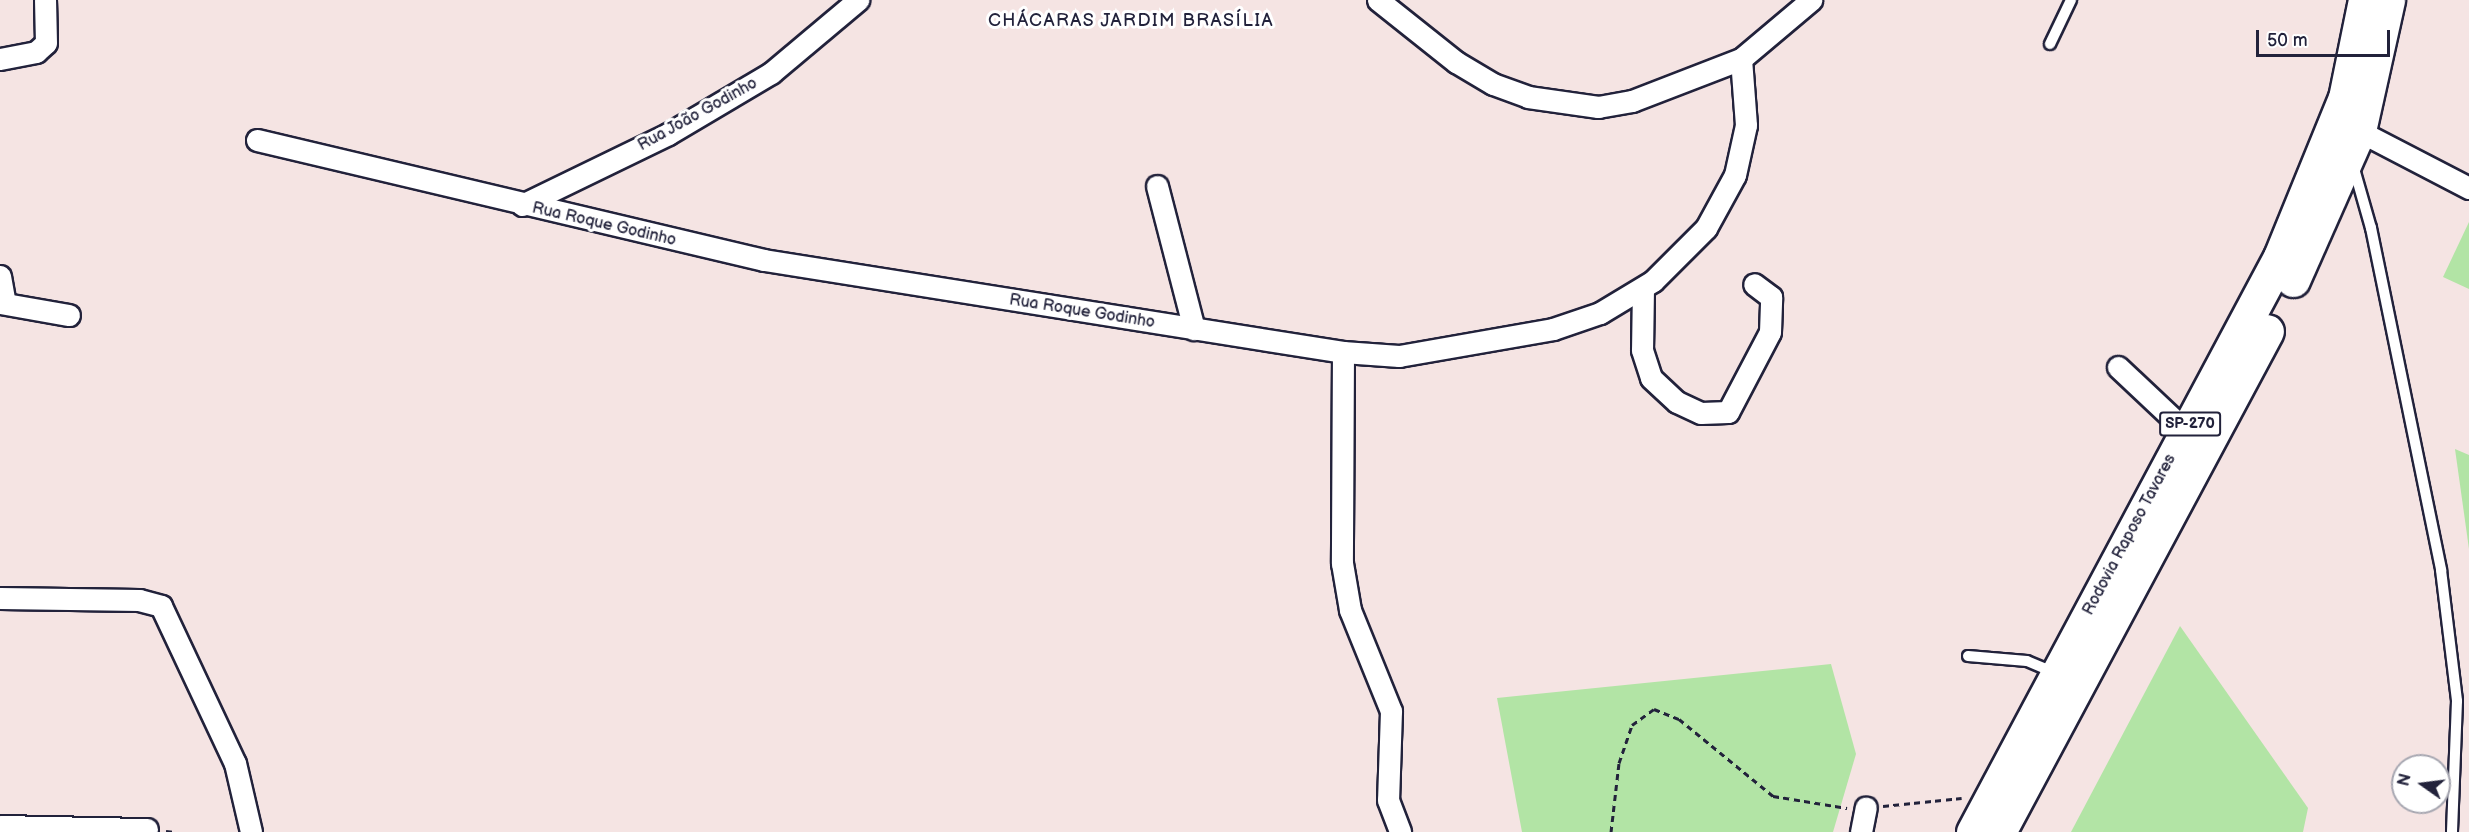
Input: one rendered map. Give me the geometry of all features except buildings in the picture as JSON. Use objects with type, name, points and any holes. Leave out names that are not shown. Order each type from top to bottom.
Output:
[{"type":"highway","name":"Rodovia Raposo Tavares","points":[[1973,832],[2280,257],[2345,98],[2364,0]]},
{"type":"highway","name":"Rodovia Raposo Tavares","points":[[1999,832],[2285,297],[2354,143],[2388,0]]},
{"type":"street","points":[[0,59],[36,52],[46,43],[45,0]]},
{"type":"street","name":"Rua João Godinho","points":[[522,206],[668,134],[771,73],[858,0]]},
{"type":"street","points":[[1378,0],[1456,62],[1493,84],[1566,105],[1632,101],[1741,59],[1812,0]]},
{"type":"street","name":"Rua Roque Godinho","points":[[257,140],[522,206],[764,260],[1343,352],[1399,356],[1466,348],[1552,329],[1600,313],[1643,288],[1706,228],[1735,175],[1746,125],[1741,59]]},
{"type":"street","points":[[2354,143],[2469,188]]},
{"type":"street","points":[[1157,186],[1194,329]]},
{"type":"street","points":[[0,276],[2,303],[69,315]]},
{"type":"street","points":[[1643,288],[1642,350],[1651,378],[1677,402],[1701,413],[1728,412],[1770,332],[1771,297],[1754,284]]},
{"type":"street","points":[[1343,352],[1343,571],[1350,610],[1391,711],[1388,800],[1400,832]]},
{"type":"street","points":[[2118,367],[2186,431]]},
{"type":"street","points":[[0,598],[139,600],[161,606],[235,763],[251,832]]},
{"type":"street","points":[[1861,832],[1866,807]]},
{"type":"street","points":[[0,826],[147,829]]},
{"type":"lane","points":[[2050,44],[2071,0]]},
{"type":"lane","points":[[2354,143],[2441,570],[2457,701],[2452,832]]},
{"type":"lane","points":[[1968,656],[2026,662],[2057,673]]},
{"type":"path","points":[[1611,832],[1619,763],[1632,725],[1654,709],[1679,719],[1773,796],[1866,807],[1950,803],[1971,795]]},
{"type":"green space","points":[[2469,222],[2469,289],[2443,277]]},
{"type":"green space","points":[[2455,449],[2469,455],[2469,549]]},
{"type":"green space","points":[[2180,626],[2308,808],[2303,832],[2071,832]]},
{"type":"green space","points":[[1831,664],[1856,754],[1833,832],[1522,832],[1497,698]]},
{"type":"district","name":"CHÁCARAS JARDIM BRASÍLIA","points":[[1131,21]]}]
